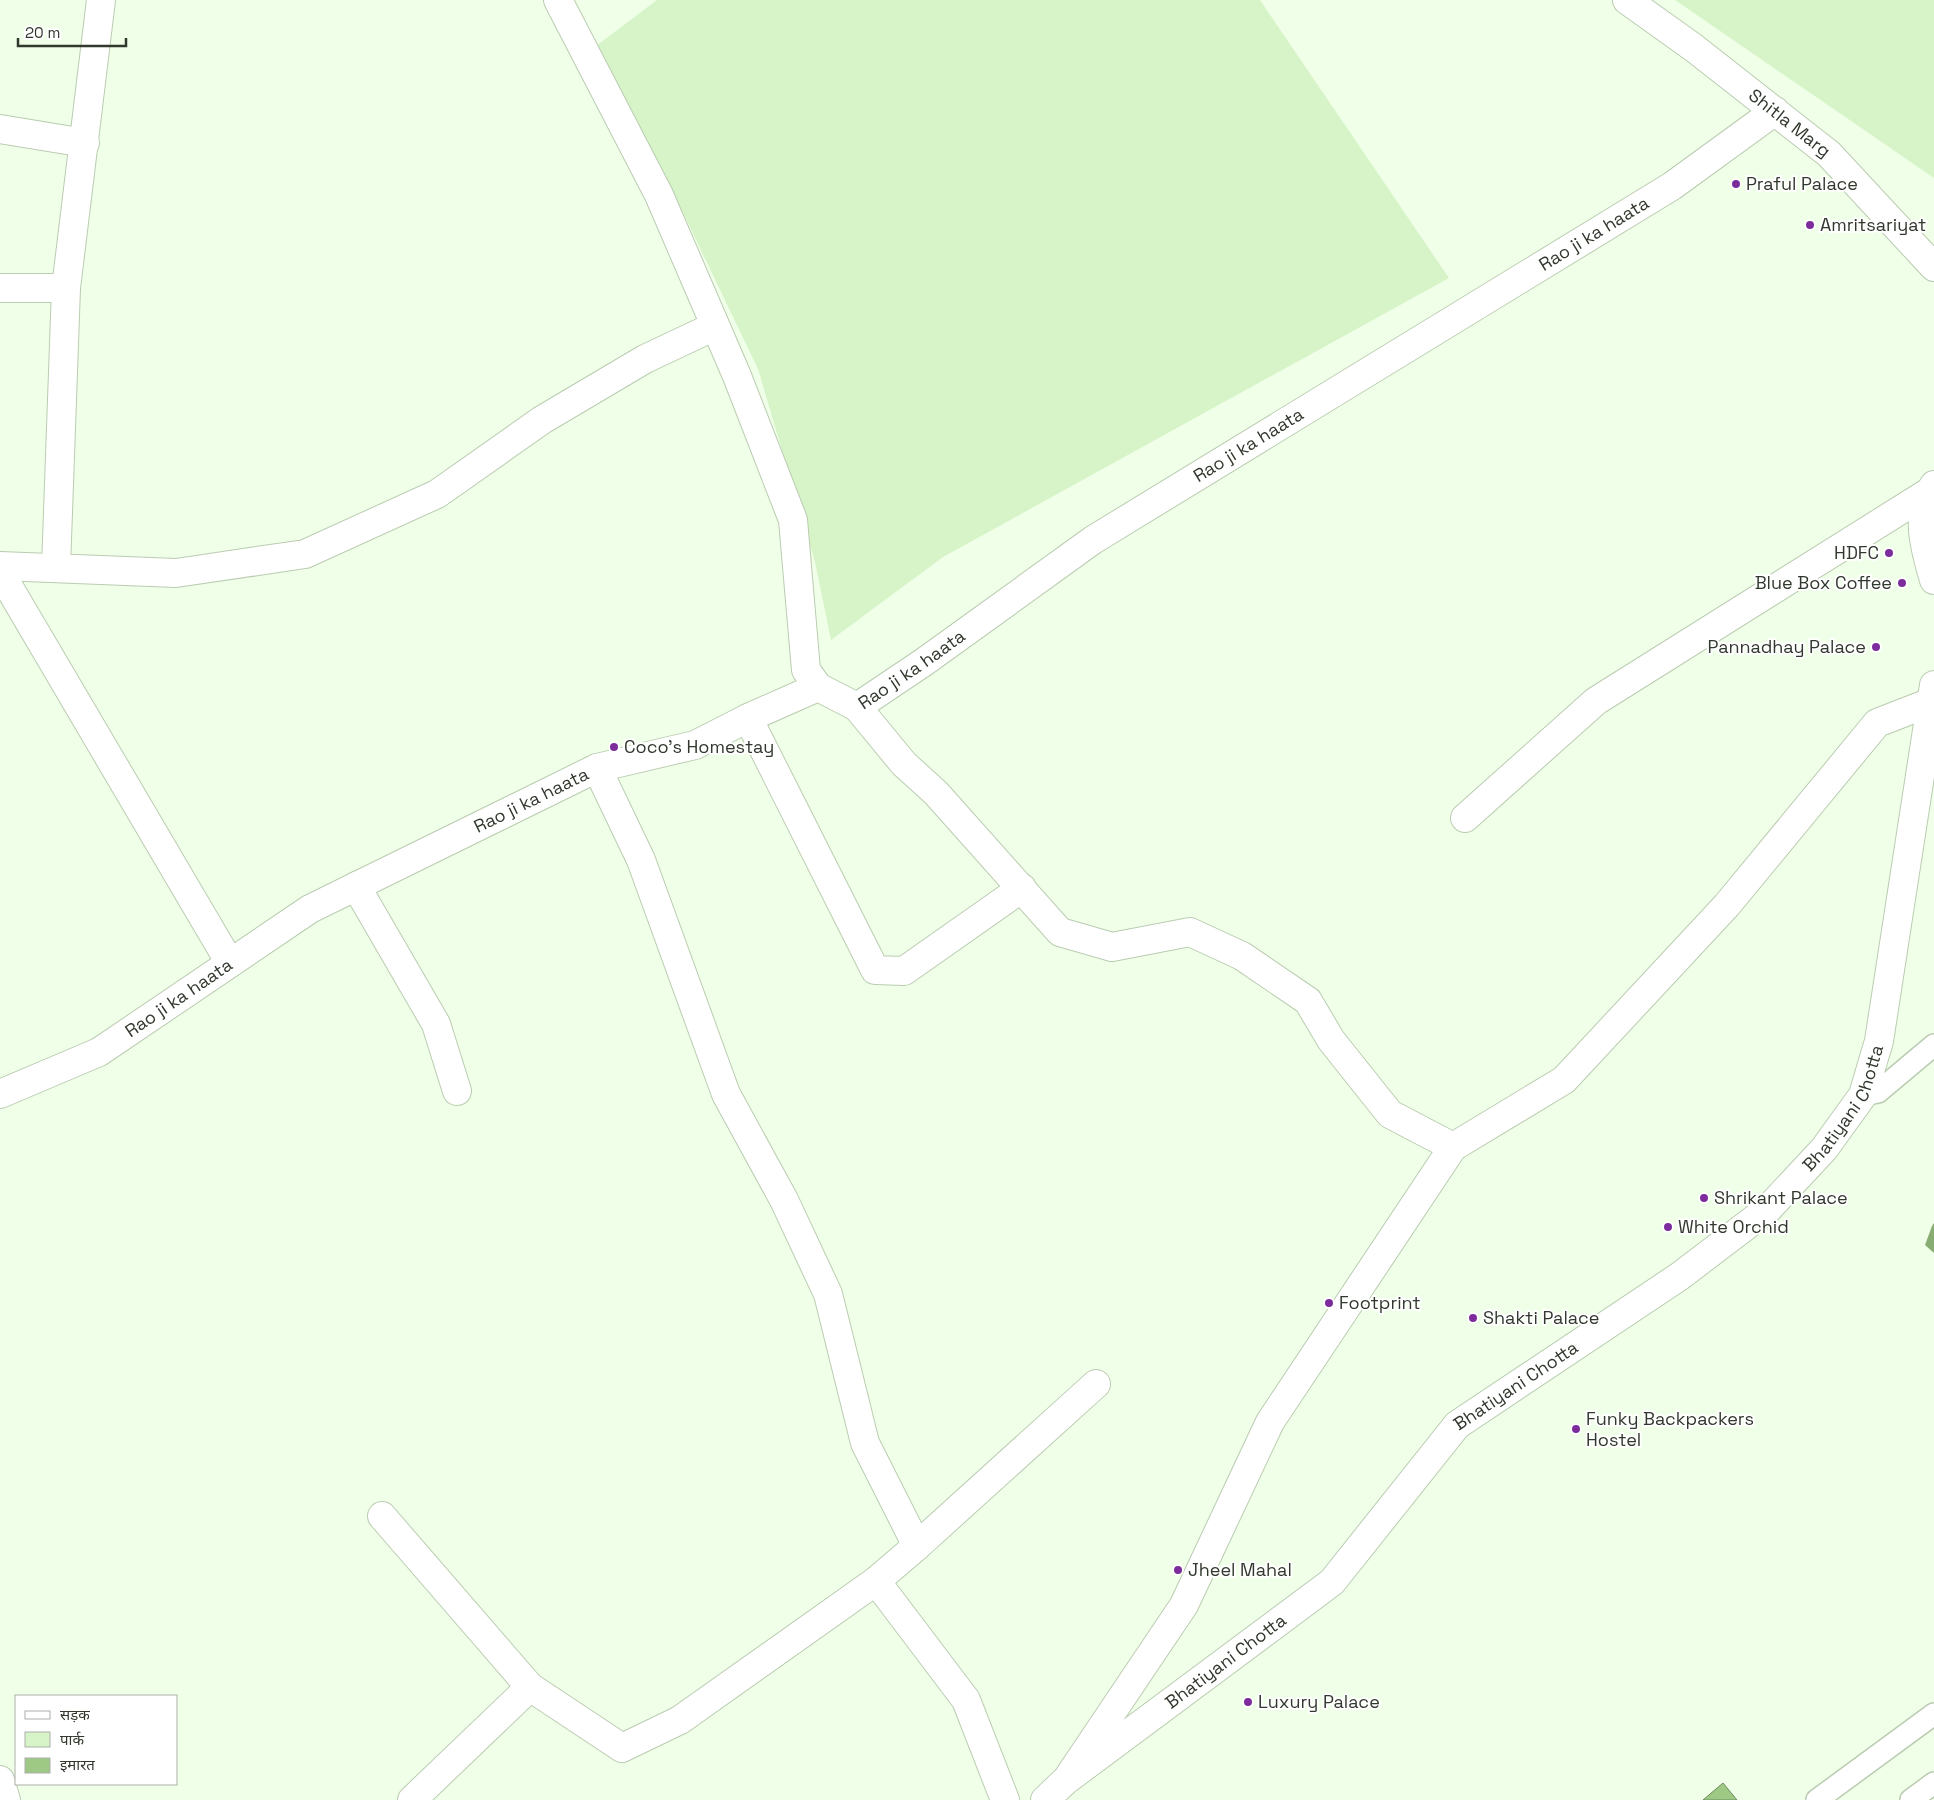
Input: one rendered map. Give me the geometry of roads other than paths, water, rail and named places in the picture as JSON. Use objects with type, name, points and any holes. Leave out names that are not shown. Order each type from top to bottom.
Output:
[{"type":"street","points":[[56,568],[66,288],[101,0]]},
{"type":"street","points":[[558,0],[659,195],[715,326],[793,520],[806,670],[818,688]]},
{"type":"street","name":"Shitla Marg","points":[[1627,0],[1694,48],[1829,154],[1934,267]]},
{"type":"street","name":"Rao ji ka haata","points":[[0,1094],[99,1052],[310,909],[597,768],[695,745],[748,718],[818,688],[857,707],[924,662],[1093,540],[1672,186],[1775,111]]},
{"type":"street","points":[[0,129],[85,143]]},
{"type":"street","points":[[0,288],[66,288]]},
{"type":"street","points":[[0,566],[176,573],[305,554],[437,494],[542,420],[645,359],[715,326]]},
{"type":"street","points":[[1932,488],[1924,508],[1923,524],[1925,547],[1934,580]]},
{"type":"street","points":[[1465,818],[1596,701],[1932,488]]},
{"type":"street","points":[[0,572],[230,964]]},
{"type":"street","points":[[1065,1782],[1184,1605],[1270,1422],[1452,1147],[1564,1080],[1726,905],[1877,723],[1932,693]]},
{"type":"street","name":"Bhatiyani Chotta","points":[[1045,1800],[1065,1782],[1332,1582],[1457,1424],[1680,1276],[1768,1209],[1824,1149],[1863,1095],[1880,1041],[1932,693]]},
{"type":"street","points":[[857,707],[904,764],[936,793],[1060,932],[1112,947],[1190,932],[1242,956],[1308,1001],[1331,1040],[1390,1114],[1452,1147]]},
{"type":"street","points":[[748,718],[875,970],[904,971],[1022,888]]},
{"type":"street","points":[[597,768],[642,860],[726,1094],[784,1200],[828,1294],[865,1443],[917,1546]]},
{"type":"street","points":[[356,886],[436,1024],[458,1091]]},
{"type":"street","points":[[382,1516],[530,1687],[622,1748],[680,1720],[876,1581],[1096,1384]]},
{"type":"street","points":[[876,1581],[966,1700],[1005,1800]]},
{"type":"street","points":[[412,1800],[530,1687]]},
{"type":"street","points":[[0,1780],[6,1800]]},
{"type":"lane","points":[[1863,1095],[1878,1092],[1934,1045]]},
{"type":"lane","points":[[1817,1800],[1934,1714]]},
{"type":"lane","points":[[1911,1800],[1934,1783]]},
{"type":"place","name":"Praful Palace","points":[[1736,184]]},
{"type":"place","name":"Amritsariyat","points":[[1810,225]]},
{"type":"place","name":"HDFC","points":[[1889,553]]},
{"type":"place","name":"Blue Box Coffee","points":[[1902,583]]},
{"type":"place","name":"Pannadhay Palace","points":[[1876,647]]},
{"type":"place","name":"Coco's Homestay","points":[[614,747]]},
{"type":"place","name":"Shrikant Palace","points":[[1704,1198]]},
{"type":"place","name":"White Orchid","points":[[1668,1227]]},
{"type":"place","name":"Footprint","points":[[1329,1303]]},
{"type":"place","name":"Shakti Palace","points":[[1473,1318]]},
{"type":"place","name":"Funky Backpackers Hostel","points":[[1576,1429]]},
{"type":"place","name":"Jheel Mahal","points":[[1178,1570]]},
{"type":"place","name":"Luxury Palace","points":[[1248,1702]]}]
